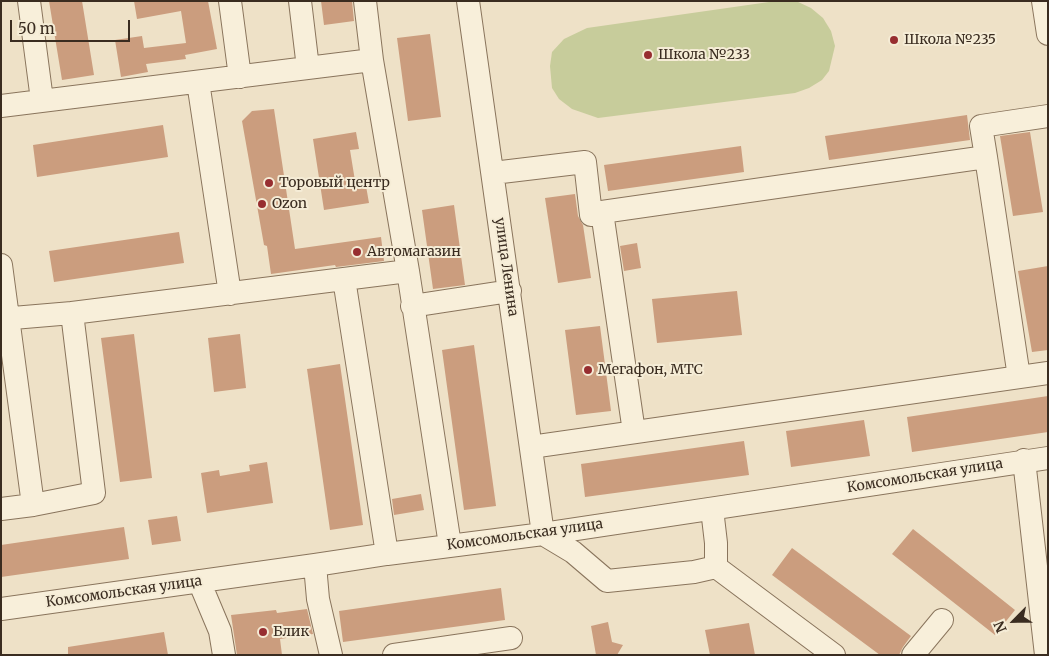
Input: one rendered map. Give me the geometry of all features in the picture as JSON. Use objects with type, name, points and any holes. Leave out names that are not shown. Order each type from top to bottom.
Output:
[{"type":"street","points":[[29,1],[42,100]]},
{"type":"street","points":[[230,1],[240,77]]},
{"type":"street","points":[[300,1],[308,68]]},
{"type":"street","points":[[365,1],[372,60],[408,271],[450,545]]},
{"type":"street","name":"улица Ленина","points":[[468,1],[543,534]]},
{"type":"street","points":[[1042,1],[1048,34]]},
{"type":"street","points":[[1,106],[372,60]]},
{"type":"street","points":[[198,82],[230,294]]},
{"type":"street","points":[[1019,377],[981,126],[1048,116]]},
{"type":"street","points":[[493,174],[585,162],[591,215],[986,157]]},
{"type":"street","points":[[602,212],[634,432]]},
{"type":"street","points":[[1,265],[5,318],[33,505]]},
{"type":"street","points":[[5,318],[72,313],[408,271]]},
{"type":"street","points":[[344,279],[386,554]]},
{"type":"street","points":[[412,306],[510,291]]},
{"type":"street","points":[[1,509],[94,493],[72,313]]},
{"type":"street","points":[[532,447],[1048,373]]},
{"type":"street","name":"Комсомольская улица","points":[[1,609],[450,545],[543,534],[1024,460],[1048,458]]},
{"type":"street","points":[[1024,460],[1046,655]]},
{"type":"street","points":[[712,509],[716,543],[716,568]]},
{"type":"street","points":[[543,534],[573,552],[607,581],[716,568],[834,655]]},
{"type":"street","points":[[314,565],[318,599],[331,655]]},
{"type":"street","points":[[199,581],[220,631],[224,655]]},
{"type":"street","points":[[913,655],[942,620]]},
{"type":"street","points":[[394,655],[511,638]]},
{"type":"green space","name":"Школа №233","points":[[776,1],[796,1],[811,8],[823,18],[831,31],[835,46],[829,71],[822,80],[809,88],[795,93],[598,118],[572,109],[559,99],[552,88],[550,66],[552,52],[564,39],[587,28]]},
{"type":"building","points":[[49,1],[82,1],[94,75],[62,80]]},
{"type":"building","points":[[134,1],[208,1],[217,49],[185,55],[186,59],[146,64],[148,72],[121,77],[115,40],[142,36],[144,48],[186,43],[181,11],[137,19]]},
{"type":"building","points":[[321,1],[352,1],[354,21],[324,25]]},
{"type":"building","points":[[430,34],[441,117],[408,121],[397,38]]},
{"type":"building","name":"Торовый центр","points":[[274,109],[295,249],[381,237],[384,261],[336,267],[335,265],[271,274],[242,121],[252,111]]},
{"type":"building","points":[[967,115],[970,140],[829,160],[825,136]]},
{"type":"building","points":[[163,125],[168,157],[37,177],[33,145]]},
{"type":"building","points":[[356,132],[359,149],[350,150],[356,187],[366,186],[369,203],[324,210],[313,139]]},
{"type":"building","points":[[1030,132],[1043,212],[1013,216],[1000,136]]},
{"type":"building","points":[[741,146],[744,172],[608,191],[604,165]]},
{"type":"building","points":[[575,194],[578,216],[583,225],[591,278],[558,283],[545,198]]},
{"type":"building","points":[[454,205],[465,285],[433,289],[422,210]]},
{"type":"building","points":[[179,232],[184,263],[54,282],[49,251]]},
{"type":"building","points":[[637,243],[641,268],[624,271],[620,246]]},
{"type":"building","points":[[1048,266],[1048,350],[1032,352],[1018,271]]},
{"type":"building","points":[[737,291],[742,335],[657,343],[652,299]]},
{"type":"building","name":"Мегафон, МТС","points":[[600,326],[611,411],[576,415],[565,330]]},
{"type":"building","points":[[134,334],[152,478],[120,482],[101,338]]},
{"type":"building","points":[[240,334],[246,388],[214,392],[208,338]]},
{"type":"building","points":[[474,345],[496,506],[464,510],[442,350]]},
{"type":"building","points":[[340,364],[363,525],[330,530],[307,369]]},
{"type":"building","points":[[1048,396],[1048,432],[912,452],[907,417]]},
{"type":"building","points":[[864,420],[870,456],[791,467],[786,431]]},
{"type":"building","points":[[744,441],[749,475],[585,497],[581,464]]},
{"type":"building","points":[[267,462],[273,503],[207,513],[201,473],[219,470],[220,476],[250,471],[249,465]]},
{"type":"building","points":[[421,494],[424,510],[394,515],[392,499]]},
{"type":"building","points":[[177,516],[181,541],[152,545],[148,520]]},
{"type":"building","points":[[124,527],[129,559],[1,577],[1,545]]},
{"type":"building","points":[[913,529],[1015,610],[995,635],[892,554]]},
{"type":"building","points":[[792,548],[911,636],[899,655],[880,655],[772,575]]},
{"type":"building","points":[[501,588],[505,620],[343,642],[339,611]]},
{"type":"building","points":[[307,609],[313,634],[280,639],[282,655],[237,655],[231,615],[276,610],[277,613]]},
{"type":"building","points":[[608,622],[612,642],[623,645],[617,655],[596,655],[591,626]]},
{"type":"building","points":[[749,623],[755,655],[710,655],[705,630]]},
{"type":"building","points":[[164,632],[168,655],[68,655],[68,647]]},
{"type":"place","name":"Школа №235","points":[[894,40]]},
{"type":"place","name":"Школа №233","points":[[648,55]]},
{"type":"place","name":"Торовый центр","points":[[269,183]]},
{"type":"place","name":"Ozon","points":[[262,204]]},
{"type":"place","name":"Автомагазин","points":[[357,252]]},
{"type":"place","name":"Мегафон, МТС","points":[[588,370]]},
{"type":"place","name":"Блик","points":[[263,632]]}]
